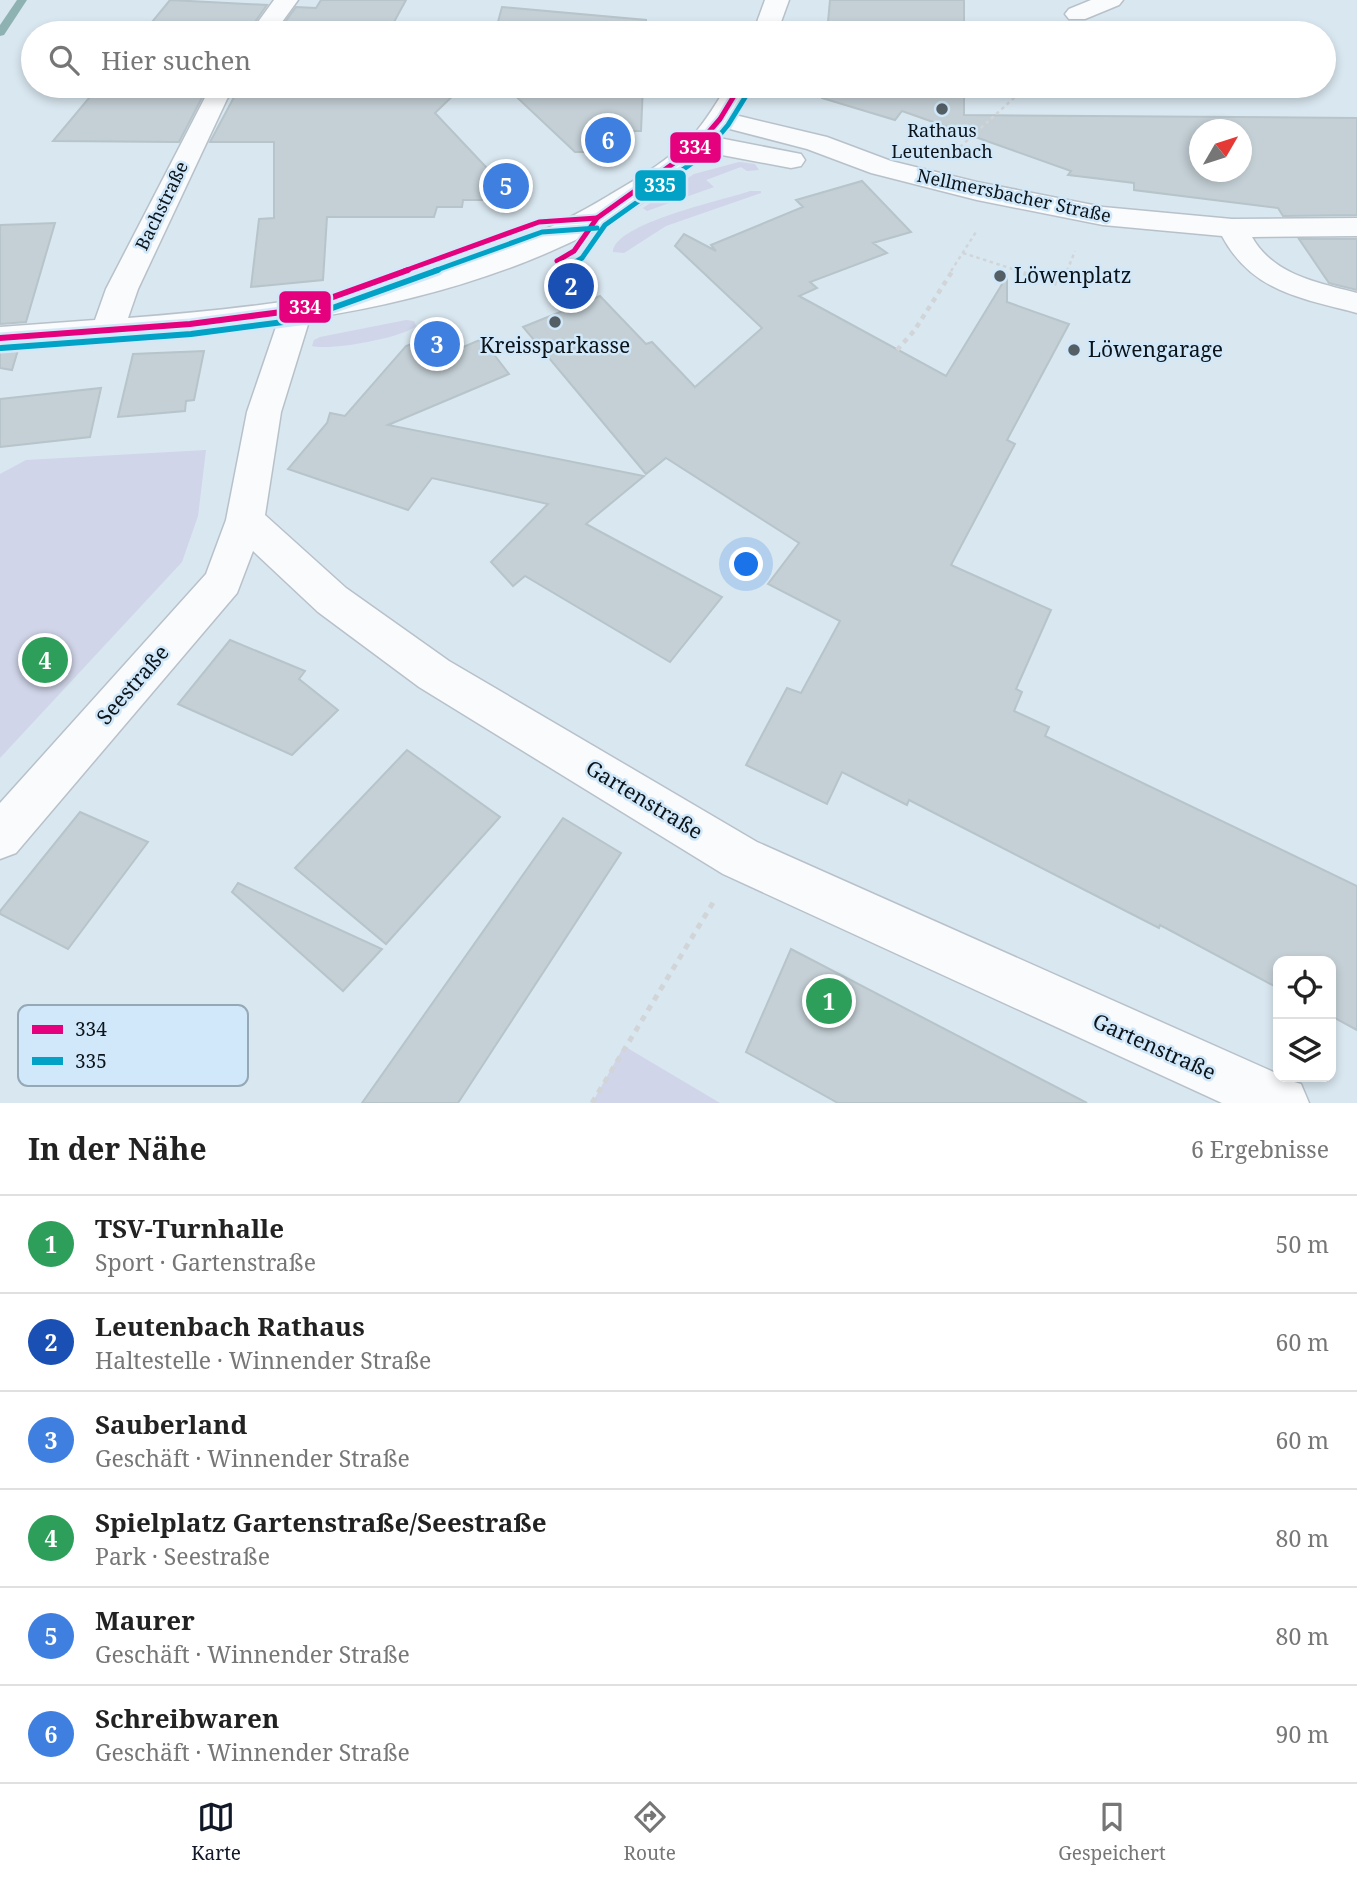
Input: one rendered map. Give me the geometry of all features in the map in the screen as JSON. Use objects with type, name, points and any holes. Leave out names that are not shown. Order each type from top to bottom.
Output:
[{"type":"street","points":[[271,21],[286,0]]},
{"type":"street","points":[[769,21],[777,0]]},
{"type":"street","points":[[1077,14],[1111,0]]},
{"type":"street","name":"Bachstraße","points":[[108,330],[122,289],[215,98]]},
{"type":"street","points":[[297,310],[330,324],[345,326],[467,294],[524,275],[566,256],[574,251],[597,218],[671,168],[701,143],[733,98]]},
{"type":"street","name":"Nellmersbacher Straße","points":[[720,119],[817,143],[881,167],[977,191],[1103,216],[1232,228],[1357,227]]},
{"type":"street","name":"Nellmersbacher Straße","points":[[701,143],[782,159],[881,167]]},
{"type":"street","points":[[0,338],[108,330],[297,310],[539,222],[565,218],[597,218]]},
{"type":"street","points":[[1232,228],[1238,243],[1265,274],[1284,283],[1357,303]]},
{"type":"street","points":[[245,520],[264,412],[297,310]]},
{"type":"street","name":"Seestraße","points":[[0,837],[223,582],[245,520]]},
{"type":"street","name":"Gartenstraße","points":[[245,520],[332,600],[434,674],[740,859],[1223,1092],[1282,1103]]},
{"type":"path","points":[[957,150],[1014,98]]},
{"type":"path","points":[[897,349],[915,331],[981,223]]},
{"type":"path","points":[[963,253],[1061,285],[1076,247]]},
{"type":"path","points":[[592,1103],[740,859]]},
{"type":"shaded area","points":[[739,162],[755,164],[759,170],[747,171],[741,167],[706,180],[714,187],[647,211],[643,208],[694,174]]},
{"type":"shaded area","points":[[750,191],[761,193],[666,226],[624,253],[613,252],[618,241],[650,222]]},
{"type":"shaded area","points":[[406,320],[414,321],[416,326],[382,339],[334,347],[312,346],[314,340],[320,337]]},
{"type":"shaded area","points":[[206,450],[198,516],[182,562],[0,758],[0,474],[26,460]]},
{"type":"shaded area","points":[[624,1046],[720,1103],[592,1103]]},
{"type":"building","points":[[170,0],[267,5],[256,21],[153,21]]},
{"type":"building","points":[[321,0],[406,0],[395,21],[286,21],[296,7],[316,8]]},
{"type":"building","points":[[830,0],[964,0],[964,21],[828,21]]},
{"type":"building","points":[[502,7],[646,20],[646,21],[498,21]]},
{"type":"building","points":[[89,98],[202,98],[179,142],[53,141]]},
{"type":"building","points":[[234,98],[451,98],[435,113],[517,200],[463,200],[462,207],[437,207],[434,217],[327,217],[323,280],[251,287],[259,219],[274,218],[274,142],[210,142]]},
{"type":"building","points":[[518,98],[642,98],[641,131],[632,131],[631,152],[575,152]]},
{"type":"building","points":[[822,98],[964,98],[964,115],[1357,118],[1357,215],[1283,216],[1278,208],[1134,190],[1134,183],[1068,175],[1071,171],[902,111],[895,120]]},
{"type":"building","points":[[862,181],[911,232],[873,243],[887,253],[810,282],[817,288],[799,296],[946,376],[1007,276],[1007,302],[1069,324],[1007,440],[1015,444],[951,565],[1051,610],[1016,689],[1022,692],[1014,711],[1049,727],[1045,736],[1357,886],[1357,1030],[1336,1019],[1336,956],[1273,956],[1273,985],[1160,925],[1159,928],[909,800],[907,805],[842,772],[827,804],[746,765],[787,688],[801,693],[840,621],[768,584],[799,543],[666,458],[646,474],[523,327],[600,296],[646,344],[652,342],[695,387],[762,328],[675,246],[684,234],[716,251],[711,245],[803,207],[796,200]]},
{"type":"building","points":[[55,223],[26,322],[0,324],[0,225]]},
{"type":"building","points":[[1299,239],[1357,239],[1357,290],[1329,283]]},
{"type":"building","points":[[447,330],[461,348],[482,339],[509,374],[388,425],[644,476],[586,524],[722,597],[670,662],[525,576],[513,586],[491,562],[548,504],[432,478],[408,510],[288,469],[327,423],[330,413],[345,416],[406,346]]},
{"type":"building","points":[[18,350],[12,370],[0,368],[0,352]]},
{"type":"building","points":[[204,351],[194,400],[186,401],[185,411],[118,417],[133,354]]},
{"type":"building","points":[[101,388],[90,437],[0,447],[0,399]]},
{"type":"building","points":[[230,640],[305,671],[299,679],[338,710],[292,755],[178,704]]},
{"type":"building","points":[[407,750],[500,817],[386,944],[295,868]]},
{"type":"building","points":[[80,812],[148,842],[68,949],[0,914],[0,911]]},
{"type":"building","points":[[563,818],[621,853],[458,1103],[362,1103]]},
{"type":"building","points":[[238,883],[382,949],[343,991],[232,892]]},
{"type":"building","points":[[791,949],[1087,1103],[838,1103],[746,1052]]},
{"type":"waterway","points":[[0,33],[22,0]]},
{"type":"transit line","name":"334","points":[[557,261],[574,251],[597,218],[695,148],[720,119],[733,98]]},
{"type":"transit line","name":"335","points":[[562,270],[582,258],[605,225],[702,156],[728,125],[745,98]]},
{"type":"transit line","name":"334","points":[[0,338],[190,324],[297,310],[539,222],[597,218]]},
{"type":"transit line","name":"335","points":[[1,348],[191,334],[299,320],[542,232],[597,228]]},
{"type":"place","name":"Rathaus Leutenbach","points":[[942,109]]},
{"type":"place","name":"Schreibwaren","points":[[608,140]]},
{"type":"place","name":"Maurer","points":[[506,186]]},
{"type":"place","name":"Löwenplatz","points":[[1000,276]]},
{"type":"place","name":"Leutenbach Rathaus","points":[[571,286]]},
{"type":"place","name":"Kreissparkasse","points":[[555,322]]},
{"type":"place","name":"Sauberland","points":[[437,344]]},
{"type":"place","name":"Löwengarage","points":[[1074,350]]},
{"type":"place","name":"Spielplatz Gartenstraße/Seestraße","points":[[45,660]]},
{"type":"place","name":"TSV-Turnhalle","points":[[829,1001]]}]
